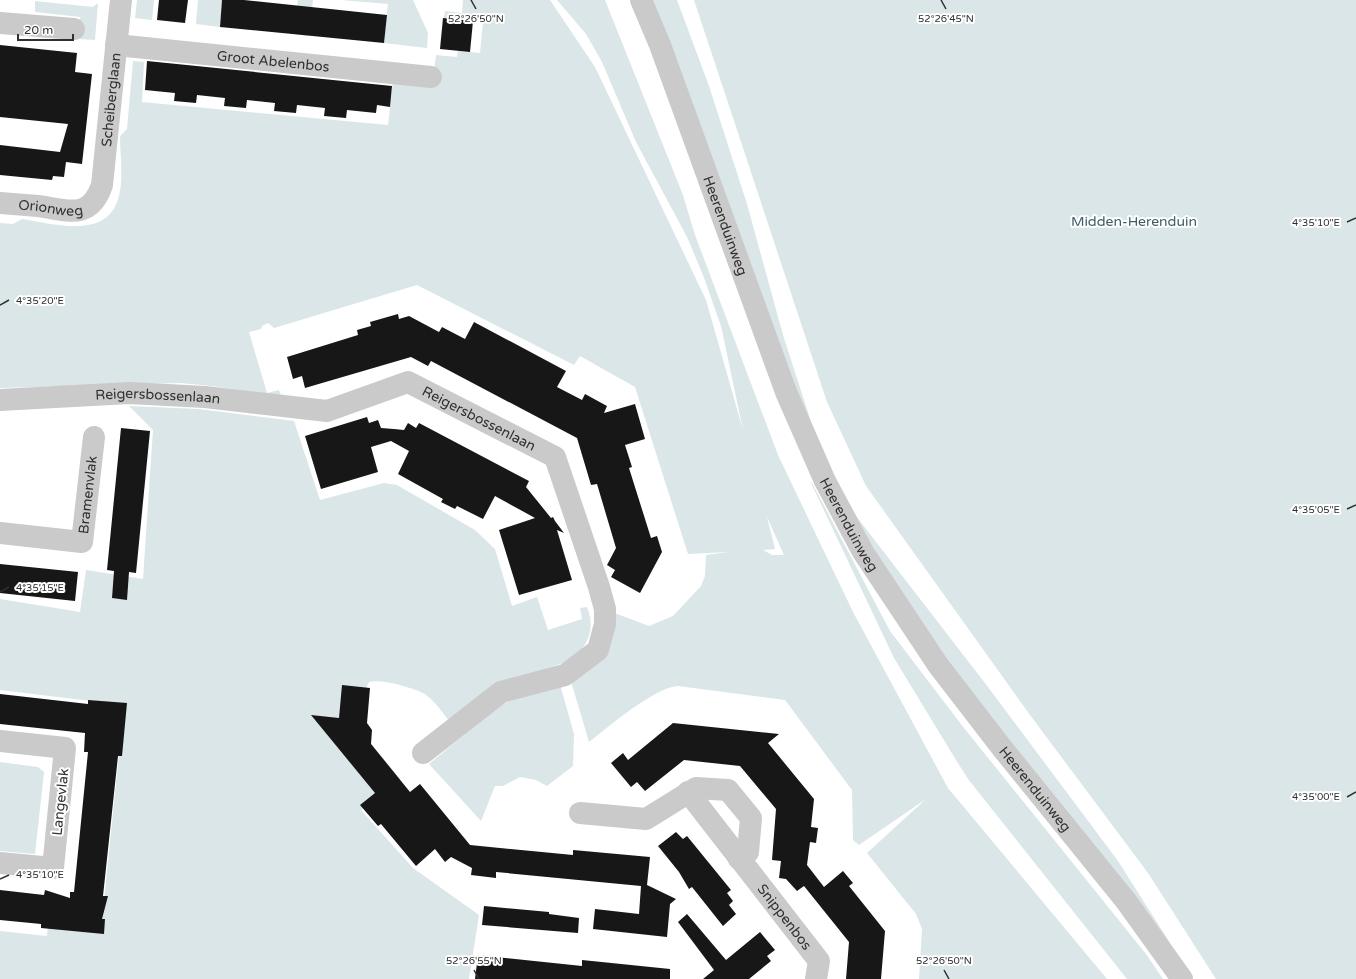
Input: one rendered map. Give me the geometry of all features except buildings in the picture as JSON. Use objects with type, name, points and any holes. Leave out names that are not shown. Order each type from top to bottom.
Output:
[{"type":"street","name":"Scheiberglaan","points":[[97,198],[102,185],[121,0]]},
{"type":"street","name":"Heerenduinweg","points":[[641,0],[660,45],[786,392],[824,480],[863,552],[938,665],[1126,902],[1182,979]]},
{"type":"street","points":[[0,22],[74,29]]},
{"type":"street","name":"Groot Abelenbos","points":[[116,45],[431,77]]},
{"type":"street","name":"Orionweg","points":[[0,203],[72,212],[88,207],[97,198]]},
{"type":"street","name":"Reigersbossenlaan","points":[[0,400],[129,393],[205,397],[327,412],[408,382],[555,457],[605,609],[605,624],[598,650],[565,675],[501,692],[423,753]]},
{"type":"street","name":"Bramenvlak","points":[[0,533],[82,542],[94,437]]},
{"type":"street","name":"Langevlak","points":[[0,741],[65,748],[53,868],[0,863]]},
{"type":"street","points":[[580,813],[646,819],[696,788],[728,790],[751,818],[748,852],[739,859]]},
{"type":"street","name":"Snippenbos","points":[[688,792],[819,961],[816,979]]},
{"type":"green space","points":[[137,0],[154,0],[152,20],[135,18]]},
{"type":"green space","points":[[198,0],[222,0],[220,27],[196,24]]},
{"type":"green space","points":[[298,0],[313,0],[309,36],[294,34]]},
{"type":"green space","points":[[341,0],[413,0],[428,33],[427,48],[384,43],[388,4]]},
{"type":"green space","points":[[463,0],[550,0],[595,67],[706,300],[743,430],[721,326],[703,275],[687,237],[636,142],[602,62],[586,34],[557,0],[605,0],[683,195],[695,235],[778,455],[853,612],[948,788],[1107,979],[919,979],[922,929],[916,914],[867,853],[926,799],[859,845],[853,840],[852,790],[785,700],[678,686],[668,688],[644,700],[589,742],[570,678],[609,611],[649,626],[673,616],[701,586],[705,576],[706,555],[728,552],[688,554],[635,387],[580,356],[574,365],[417,285],[274,328],[268,323],[262,326],[261,329],[249,332],[267,393],[279,390],[281,396],[180,383],[0,388],[0,223],[13,224],[22,219],[65,226],[80,226],[94,224],[106,218],[115,207],[120,191],[120,136],[127,129],[133,61],[144,62],[142,102],[388,125],[393,80],[432,85],[436,55],[457,57],[458,51],[480,53],[483,22],[444,18],[445,11],[462,13]],"holes":[[[767,517],[784,555],[772,555],[763,550],[775,549]]]},
{"type":"green space","points":[[651,0],[677,0],[709,86],[747,204],[783,335],[825,465],[808,431]]},
{"type":"green space","name":"Midden-Herenduin","points":[[694,0],[1356,0],[1356,979],[1216,979],[1148,873],[1030,715],[866,486],[827,402]]},
{"type":"green space","points":[[35,1],[93,7],[98,3],[95,40],[78,39],[80,17],[35,12]]},
{"type":"green space","points":[[129,406],[199,409],[294,421],[320,500],[384,483],[397,485],[475,530],[495,549],[512,606],[537,597],[548,630],[582,619],[580,608],[587,607],[591,623],[587,640],[581,650],[566,661],[524,678],[450,722],[433,701],[421,692],[403,686],[374,681],[369,682],[367,686],[365,736],[400,779],[361,810],[413,868],[479,915],[469,979],[0,979],[0,931],[47,936],[48,926],[101,930],[124,705],[0,690],[0,599],[80,612],[86,570],[143,579],[153,430]]},
{"type":"green space","points":[[825,465],[856,516],[988,687],[1118,861],[1193,979],[1187,979],[1115,875],[918,628],[877,563]]},
{"type":"green space","points":[[811,483],[890,631],[964,728],[1146,954],[1163,979],[1127,979],[968,779],[894,658]]},
{"type":"green space","points":[[559,681],[574,734],[573,766],[547,786],[536,780],[520,777],[503,786],[495,786],[481,821],[429,764],[500,705]]},
{"type":"green space","points":[[0,762],[38,767],[44,772],[35,854],[0,851]]}]
